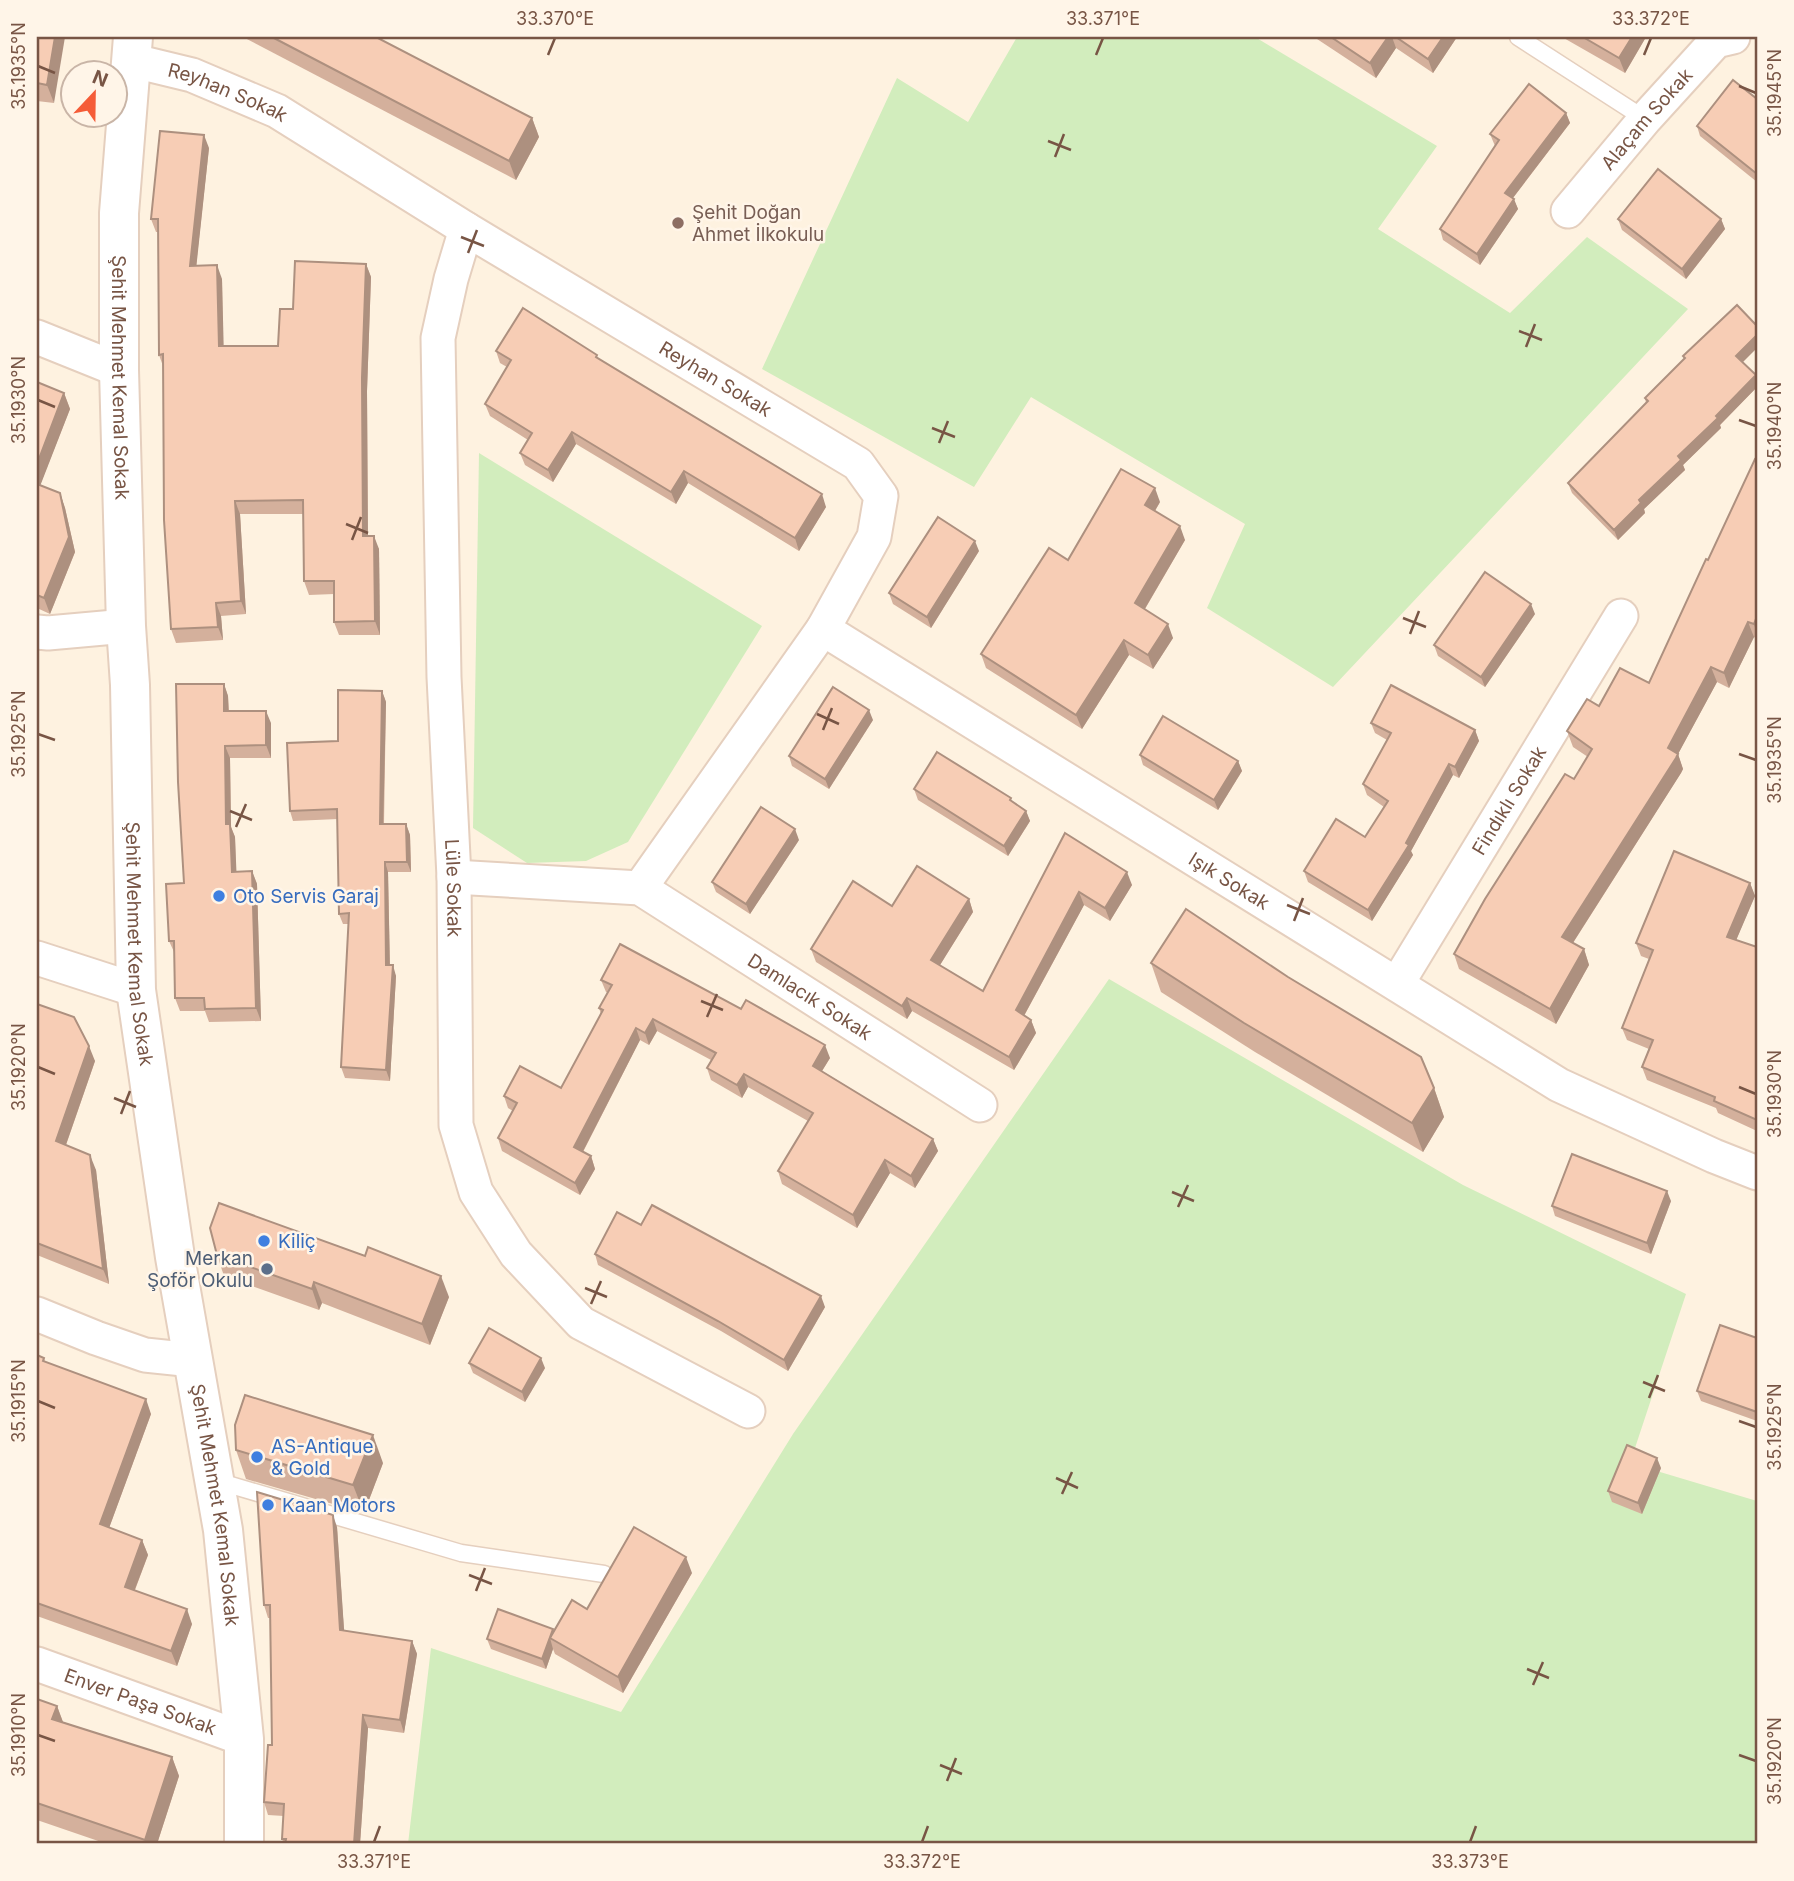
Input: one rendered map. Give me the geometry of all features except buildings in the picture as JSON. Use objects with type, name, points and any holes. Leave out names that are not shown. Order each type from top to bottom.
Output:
[{"type":"street","name":"Alaçam Sokak","points":[[1568,211],[1645,119],[1716,41],[1733,37]]},
{"type":"street","name":"Reyhan Sokak","points":[[132,48],[277,111],[466,229],[858,464],[881,496],[874,537],[823,629],[640,888]]},
{"type":"street","name":"Şehit Mehmet Kemal Sokak","points":[[132,48],[119,213],[119,370],[130,685],[136,990],[175,1258],[223,1530],[244,1739],[244,1844]]},
{"type":"street","name":"Lüle Sokak","points":[[466,229],[438,338],[444,677],[454,877],[456,1125],[476,1192],[516,1254],[581,1323],[748,1411]]},
{"type":"street","points":[[37,337],[119,370]]},
{"type":"street","name":"Findıklı Sokak","points":[[1397,984],[1621,617]]},
{"type":"street","points":[[37,632],[126,626]]},
{"type":"street","name":"Işık Sokak","points":[[823,629],[1559,1085],[1757,1173]]},
{"type":"street","points":[[454,877],[640,888]]},
{"type":"street","name":"Damlacık Sokak","points":[[640,888],[980,1105]]},
{"type":"street","points":[[37,958],[136,990]]},
{"type":"street","points":[[37,1314],[145,1355],[194,1360]]},
{"type":"street","name":"Enver Paşa Sokak","points":[[37,1664],[244,1739]]},
{"type":"lane","points":[[1518,37],[1645,119]]},
{"type":"lane","points":[[214,1481],[461,1553],[604,1574]]},
{"type":"green space","points":[[1017,37],[1255,37],[1437,146],[1378,229],[1510,313],[1587,237],[1688,309],[1333,687],[1207,608],[1245,524],[1031,397],[974,487],[762,369],[897,78],[968,122]]},
{"type":"green space","points":[[479,453],[762,626],[628,842],[586,861],[527,863],[473,828]]},
{"type":"green space","points":[[1109,979],[1463,1185],[1686,1294],[1630,1463],[1757,1501],[1755,1844],[408,1844],[431,1648],[621,1712],[793,1434]]},
{"type":"place","name":"Şehit Doğan Ahmet İlkokulu","points":[[678,223]]},
{"type":"place","name":"Oto Servis Garaj","points":[[219,896]]},
{"type":"place","name":"Kiliç","points":[[264,1241]]},
{"type":"place","name":"Merkan Şoför Okulu","points":[[267,1269]]},
{"type":"place","name":"AS-Antique & Gold","points":[[257,1457]]},
{"type":"place","name":"Kaan Motors","points":[[268,1505]]}]
